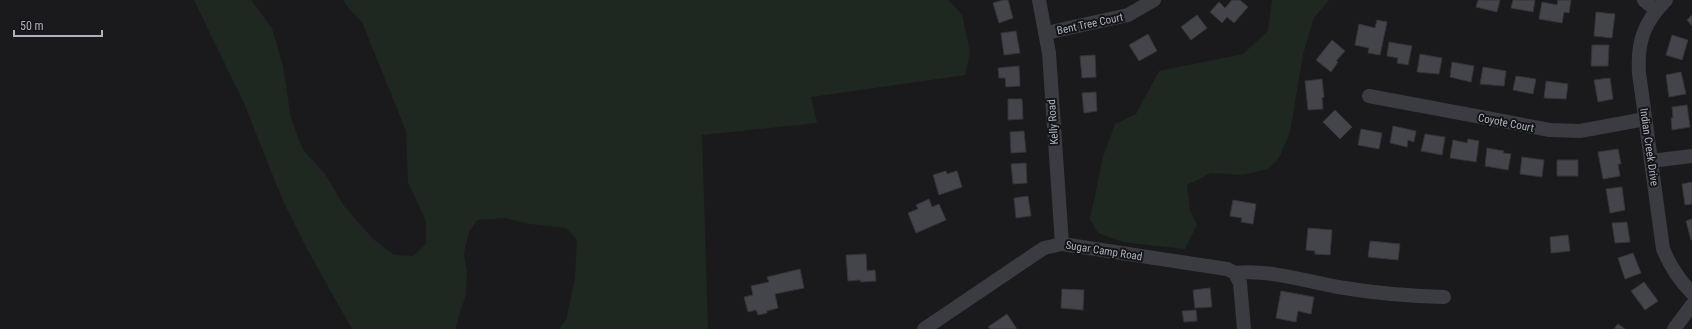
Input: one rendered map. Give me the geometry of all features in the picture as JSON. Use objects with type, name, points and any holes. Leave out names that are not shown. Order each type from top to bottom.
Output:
[{"type":"street","name":"Kelly Road","points":[[1039,0],[1049,53],[1062,244]]},
{"type":"street","name":"Bent Tree Court","points":[[1046,33],[1128,16],[1154,0]]},
{"type":"street","points":[[1644,0],[1661,5]]},
{"type":"street","name":"Indian Creek Drive","points":[[1661,5],[1646,27],[1640,44],[1638,73],[1663,249],[1677,277],[1692,293]]},
{"type":"street","name":"Coyote Court","points":[[1368,96],[1550,130],[1580,131],[1645,119]]},
{"type":"street","points":[[1651,161],[1692,156]]},
{"type":"street","name":"Sugar Camp Road","points":[[924,329],[1044,248],[1062,244],[1227,269],[1235,274],[1252,271],[1340,287],[1409,296],[1444,298]]},
{"type":"street","points":[[1235,274],[1240,283],[1244,329]]},
{"type":"street","points":[[1674,329],[1692,305]]},
{"type":"shaded area","points":[[194,0],[251,0],[272,28],[283,66],[291,119],[303,150],[325,174],[344,206],[373,239],[394,255],[413,256],[426,244],[426,221],[408,182],[406,131],[362,22],[346,5],[344,0],[949,0],[962,15],[970,52],[965,75],[811,97],[817,123],[702,135],[708,329],[559,329],[566,320],[575,278],[577,240],[566,228],[530,224],[506,218],[477,220],[469,232],[464,253],[467,272],[466,294],[455,329],[352,329],[307,249],[283,201],[244,103]]},
{"type":"shaded area","points":[[1272,0],[1329,0],[1314,18],[1303,54],[1290,132],[1279,158],[1268,169],[1241,175],[1211,173],[1187,185],[1190,210],[1197,225],[1185,249],[1123,242],[1098,233],[1090,219],[1103,157],[1115,124],[1136,114],[1159,71],[1243,54],[1268,31]]},
{"type":"building","points":[[1008,0],[1013,18],[999,23],[993,3]]},
{"type":"building","points":[[1232,0],[1240,0],[1248,7],[1234,23],[1227,17],[1222,23],[1210,12],[1219,2],[1225,8]]},
{"type":"building","points":[[1478,0],[1500,0],[1497,12],[1476,7]]},
{"type":"building","points":[[1513,0],[1535,0],[1533,12],[1511,8]]},
{"type":"building","points":[[1558,0],[1571,0],[1569,13],[1564,12],[1562,23],[1539,19],[1542,2],[1557,5]]},
{"type":"building","points":[[1596,12],[1615,14],[1612,38],[1594,36]]},
{"type":"building","points":[[1197,15],[1207,28],[1191,40],[1181,27]]},
{"type":"building","points":[[1692,15],[1692,26],[1687,20]]},
{"type":"building","points":[[1377,20],[1387,22],[1380,55],[1368,53],[1369,48],[1355,45],[1359,24],[1375,28]]},
{"type":"building","points":[[1016,31],[1020,53],[1004,55],[1001,33]]},
{"type":"building","points":[[1148,34],[1157,51],[1139,61],[1129,45]]},
{"type":"building","points":[[1672,35],[1688,40],[1682,60],[1666,55]]},
{"type":"building","points":[[1332,40],[1345,51],[1336,61],[1338,62],[1331,72],[1316,60]]},
{"type":"building","points":[[1389,42],[1412,46],[1408,65],[1397,63],[1398,58],[1387,56]]},
{"type":"building","points":[[1592,45],[1609,45],[1608,66],[1591,66]]},
{"type":"building","points":[[1420,54],[1442,58],[1439,74],[1417,72]]},
{"type":"building","points":[[1095,55],[1096,77],[1082,78],[1080,56]]},
{"type":"building","points":[[1452,62],[1474,66],[1471,82],[1450,77]]},
{"type":"building","points":[[1019,66],[1020,86],[1006,87],[1005,78],[999,78],[998,68]]},
{"type":"building","points":[[1483,67],[1506,71],[1504,86],[1480,84]]},
{"type":"building","points":[[1681,72],[1686,94],[1669,97],[1666,75]]},
{"type":"building","points":[[1516,76],[1536,79],[1533,94],[1513,90]]},
{"type":"building","points":[[1610,78],[1613,99],[1598,102],[1594,80]]},
{"type":"building","points":[[1322,79],[1324,97],[1322,98],[1323,109],[1308,110],[1305,81]]},
{"type":"building","points":[[1546,81],[1568,84],[1566,99],[1544,98]]},
{"type":"building","points":[[1096,92],[1097,111],[1084,113],[1082,93]]},
{"type":"building","points":[[1008,99],[1022,99],[1023,119],[1008,120]]},
{"type":"building","points":[[1687,105],[1690,127],[1672,130],[1672,107]]},
{"type":"building","points":[[1335,110],[1352,127],[1340,139],[1323,122]]},
{"type":"building","points":[[1393,126],[1416,131],[1414,142],[1408,140],[1407,147],[1390,143]]},
{"type":"building","points":[[1361,129],[1382,133],[1379,149],[1358,145]]},
{"type":"building","points":[[1024,131],[1026,152],[1011,153],[1010,132]]},
{"type":"building","points":[[1425,134],[1445,137],[1442,155],[1421,151]]},
{"type":"building","points":[[1468,139],[1479,141],[1476,162],[1450,158],[1453,140],[1467,143]]},
{"type":"building","points":[[1487,148],[1504,151],[1503,153],[1511,154],[1508,170],[1485,166]]},
{"type":"building","points":[[1618,149],[1621,164],[1618,164],[1620,176],[1603,179],[1598,152]]},
{"type":"building","points":[[1522,157],[1544,160],[1542,177],[1520,174]]},
{"type":"building","points":[[1557,160],[1578,160],[1578,176],[1557,176]]},
{"type":"building","points":[[1026,163],[1027,183],[1013,184],[1011,164]]},
{"type":"building","points":[[946,171],[947,174],[957,171],[962,187],[939,195],[933,175]]},
{"type":"building","points":[[1692,182],[1692,204],[1685,205],[1682,184]]},
{"type":"building","points":[[1622,187],[1625,210],[1610,213],[1606,189]]},
{"type":"building","points":[[1028,196],[1031,216],[1016,218],[1014,198]]},
{"type":"building","points":[[929,199],[932,207],[939,204],[946,220],[916,233],[908,213],[918,209],[916,205]]},
{"type":"building","points":[[1233,200],[1256,204],[1253,224],[1241,222],[1242,218],[1230,216]]},
{"type":"building","points":[[1692,219],[1692,240],[1691,240],[1686,221]]},
{"type":"building","points":[[1627,222],[1630,242],[1615,243],[1612,223]]},
{"type":"building","points":[[1308,228],[1332,230],[1330,255],[1315,254],[1315,251],[1306,250]]},
{"type":"building","points":[[1568,235],[1570,251],[1551,253],[1550,237]]},
{"type":"building","points":[[1370,241],[1400,244],[1398,260],[1368,257]]},
{"type":"building","points":[[1633,253],[1641,273],[1625,279],[1618,258]]},
{"type":"building","points":[[866,254],[867,271],[875,270],[876,281],[848,281],[846,255]]},
{"type":"building","points":[[800,269],[804,288],[775,294],[778,308],[767,311],[767,313],[758,315],[756,310],[748,312],[744,297],[753,295],[751,286],[769,282],[767,277]]},
{"type":"building","points":[[1644,282],[1658,301],[1645,310],[1631,291]]},
{"type":"building","points":[[1210,288],[1212,307],[1195,308],[1193,290]]},
{"type":"building","points":[[1062,289],[1084,290],[1083,310],[1061,308]]},
{"type":"building","points":[[1281,291],[1314,297],[1311,314],[1298,311],[1296,322],[1276,318]]},
{"type":"building","points":[[1196,310],[1197,321],[1184,322],[1182,311]]},
{"type":"building","points":[[1007,314],[1017,329],[990,329],[988,327]]},
{"type":"building","points":[[1618,324],[1625,329],[1614,329]]}]
